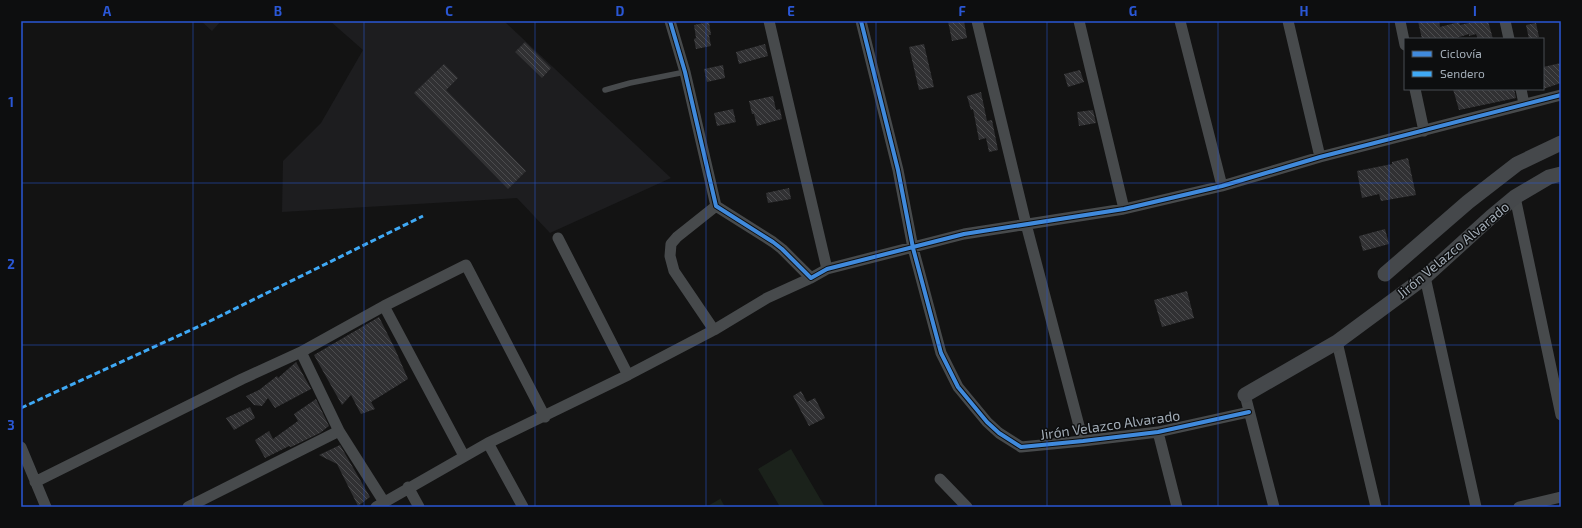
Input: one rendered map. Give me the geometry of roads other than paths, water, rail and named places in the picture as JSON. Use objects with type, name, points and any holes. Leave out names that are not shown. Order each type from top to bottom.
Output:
[{"type":"street","points":[[670,21],[685,72],[716,206],[773,242],[811,278]]},
{"type":"street","points":[[769,21],[827,269]]},
{"type":"street","name":"Jirón Velazco Alvarado","points":[[861,21],[898,170],[913,248],[941,353],[958,387],[987,422],[999,433],[1021,447],[1158,432],[1250,412]]},
{"type":"street","points":[[977,21],[1026,224],[1084,441]]},
{"type":"street","points":[[1079,21],[1124,209]]},
{"type":"street","points":[[1180,21],[1222,186]]},
{"type":"street","points":[[1288,21],[1320,157]]},
{"type":"street","points":[[1400,21],[1404,40]]},
{"type":"street","points":[[1505,21],[1509,38]]},
{"type":"street","points":[[1415,90],[1424,131]]},
{"type":"street","points":[[1521,90],[1524,104]]},
{"type":"street","points":[[300,352],[339,431],[380,505],[408,487],[488,443],[628,375],[714,330],[767,298],[827,269],[964,234],[1124,209],[1222,186],[1320,157],[1561,95]]},
{"type":"street","name":"Jirón Velazco Alvarado","points":[[1384,274],[1468,202],[1517,164],[1561,143]]},
{"type":"street","name":"Jirón Velazco Alvarado","points":[[1245,394],[1337,342],[1425,278],[1491,217],[1515,198],[1549,177],[1561,174]]},
{"type":"street","points":[[1515,198],[1561,415]]},
{"type":"street","points":[[714,330],[674,272],[670,256],[671,244],[677,237],[716,206]]},
{"type":"street","points":[[558,238],[628,375]]},
{"type":"street","points":[[35,482],[242,379],[300,352],[384,306],[466,265],[544,417]]},
{"type":"street","points":[[1425,278],[1476,507]]},
{"type":"street","points":[[384,306],[464,456]]},
{"type":"street","points":[[1337,342],[1376,507]]},
{"type":"street","points":[[1245,394],[1274,507]]},
{"type":"street","points":[[188,507],[339,431]]},
{"type":"street","points":[[1158,432],[1177,507]]},
{"type":"street","points":[[488,443],[523,507]]},
{"type":"street","points":[[21,447],[46,507]]},
{"type":"street","points":[[940,478],[967,507]]},
{"type":"street","points":[[408,487],[419,507]]},
{"type":"street","points":[[1519,507],[1561,497]]},
{"type":"lane","points":[[605,90],[630,83],[685,72]]}]
